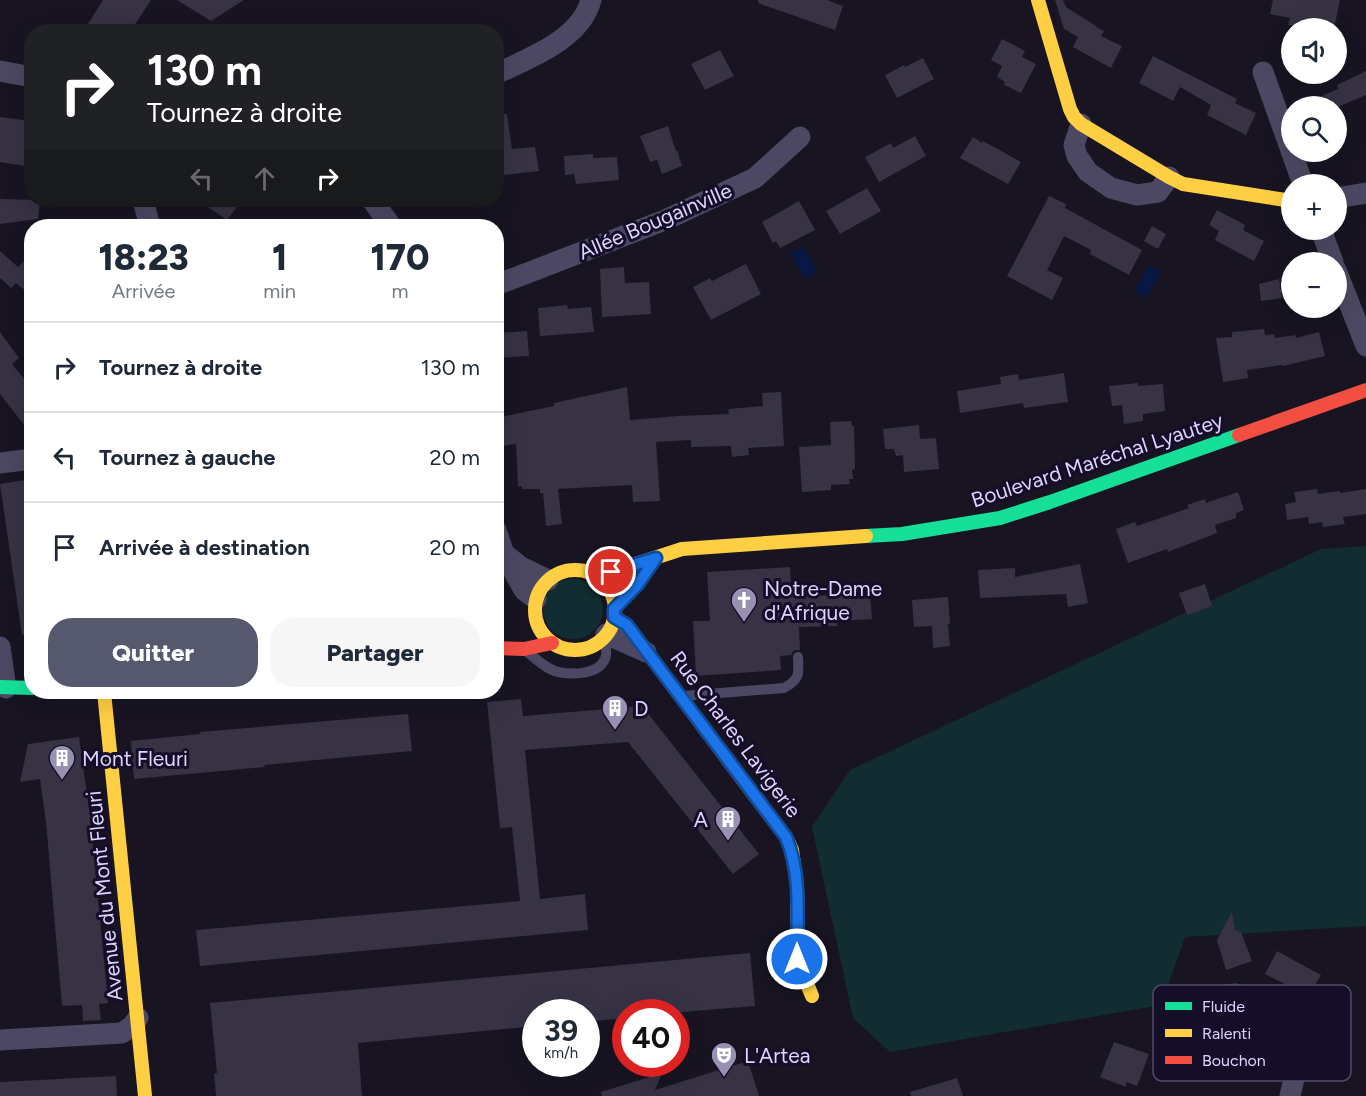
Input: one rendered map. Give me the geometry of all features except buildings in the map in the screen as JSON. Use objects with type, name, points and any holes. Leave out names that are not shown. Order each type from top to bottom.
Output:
[{"type":"main road","points":[[1038,0],[1070,109],[1081,124],[1184,184],[1281,199]]},
{"type":"main road","name":"Boulevard Maréchal Lyautey","points":[[596,577],[682,549],[902,534],[1000,518],[1366,390]]},
{"type":"main road","points":[[610,624],[613,599],[609,590],[596,577],[584,571],[572,570],[559,573],[540,589],[536,604],[537,623],[543,634],[552,643],[562,648],[574,650],[585,648],[596,644],[610,624],[638,584],[656,558]]},
{"type":"main road","points":[[519,624],[536,604]]},
{"type":"main road","points":[[504,643],[524,649],[552,643]]},
{"type":"main road","name":"Rue Charles Lavigerie","points":[[650,654],[786,837],[792,850],[797,885],[797,959],[812,996]]},
{"type":"main road","points":[[3,687],[24,688]]},
{"type":"main road","name":"Avenue du Mont Fleuri","points":[[105,699],[138,1018]]},
{"type":"main road","points":[[131,1039],[145,1096]]},
{"type":"street","points":[[504,70],[566,37],[584,17],[591,0]]},
{"type":"street","points":[[0,71],[24,75]]},
{"type":"street","points":[[1263,72],[1300,174]]},
{"type":"street","points":[[1081,124],[1074,145],[1077,156],[1088,172],[1111,188],[1137,195],[1158,192],[1169,177]]},
{"type":"street","name":"Allée Bougainville","points":[[504,282],[665,220],[755,178],[801,137]]},
{"type":"street","points":[[1347,196],[1366,193]]},
{"type":"street","points":[[1347,298],[1366,346]]},
{"type":"street","points":[[0,463],[24,460]]},
{"type":"street","points":[[504,554],[521,567],[549,580]]},
{"type":"street","points":[[504,554],[524,590],[536,604]]},
{"type":"street","points":[[610,624],[650,654]]},
{"type":"street","points":[[0,648],[3,687]]},
{"type":"street","points":[[0,1040],[131,1039],[132,1026],[138,1018]]},
{"type":"street","points":[[1290,1096],[1293,1081]]},
{"type":"lane","points":[[524,649],[540,663],[557,672],[579,673],[593,670],[601,666],[606,657],[610,624]]},
{"type":"lane","points":[[680,696],[784,688],[793,683],[799,675],[798,657]]},
{"type":"green space","points":[[1366,546],[1366,926],[1185,937],[1168,985],[1153,985],[1153,1006],[890,1052],[853,1018],[812,827],[850,770],[1321,549]]},
{"type":"green space","points":[[573,579],[590,584],[598,592],[603,609],[598,626],[590,634],[573,639],[556,634],[548,626],[543,609],[548,592],[556,584]]},
{"type":"water","points":[[803,246],[817,272],[804,278],[790,253]]},
{"type":"water","points":[[1148,266],[1161,272],[1146,298],[1134,291]]},
{"type":"traffic: fast","points":[[866,536],[902,534],[1000,518],[1239,435]]},
{"type":"traffic: fast","points":[[614,609],[638,583],[656,558]]},
{"type":"traffic: fast","points":[[0,687],[24,688]]},
{"type":"traffic: slow","points":[[1038,0],[1070,109],[1081,124],[1183,184],[1281,199]]},
{"type":"traffic: slow","points":[[596,577],[682,549],[866,536]]},
{"type":"traffic: slow","points":[[575,570],[590,573],[603,582],[612,595],[615,610],[612,625],[603,638],[590,647],[575,650],[560,647],[547,638],[538,625],[535,610],[538,595],[547,582],[560,573],[575,570]]},
{"type":"traffic: slow","points":[[105,699],[145,1096]]},
{"type":"traffic: slow","points":[[742,779],[786,837],[792,850],[797,885],[797,959],[812,996]]},
{"type":"traffic: jam","points":[[1239,435],[1366,390]]},
{"type":"traffic: jam","points":[[614,617],[627,625],[742,779]]},
{"type":"traffic: jam","points":[[504,648],[524,649],[552,643]]},
{"type":"place","name":"Notre-Dame d'Afrique","points":[[744,623]]},
{"type":"place","name":"D","points":[[615,731]]},
{"type":"place","name":"Mont Fleuri","points":[[62,781]]},
{"type":"place","name":"A","points":[[728,842]]},
{"type":"place","name":"L'Artea","points":[[724,1078]]},
{"type":"route","points":[[611,572],[656,558],[638,584],[614,609],[614,617],[627,625],[650,654],[786,837],[792,850],[797,885],[797,959]]}]
